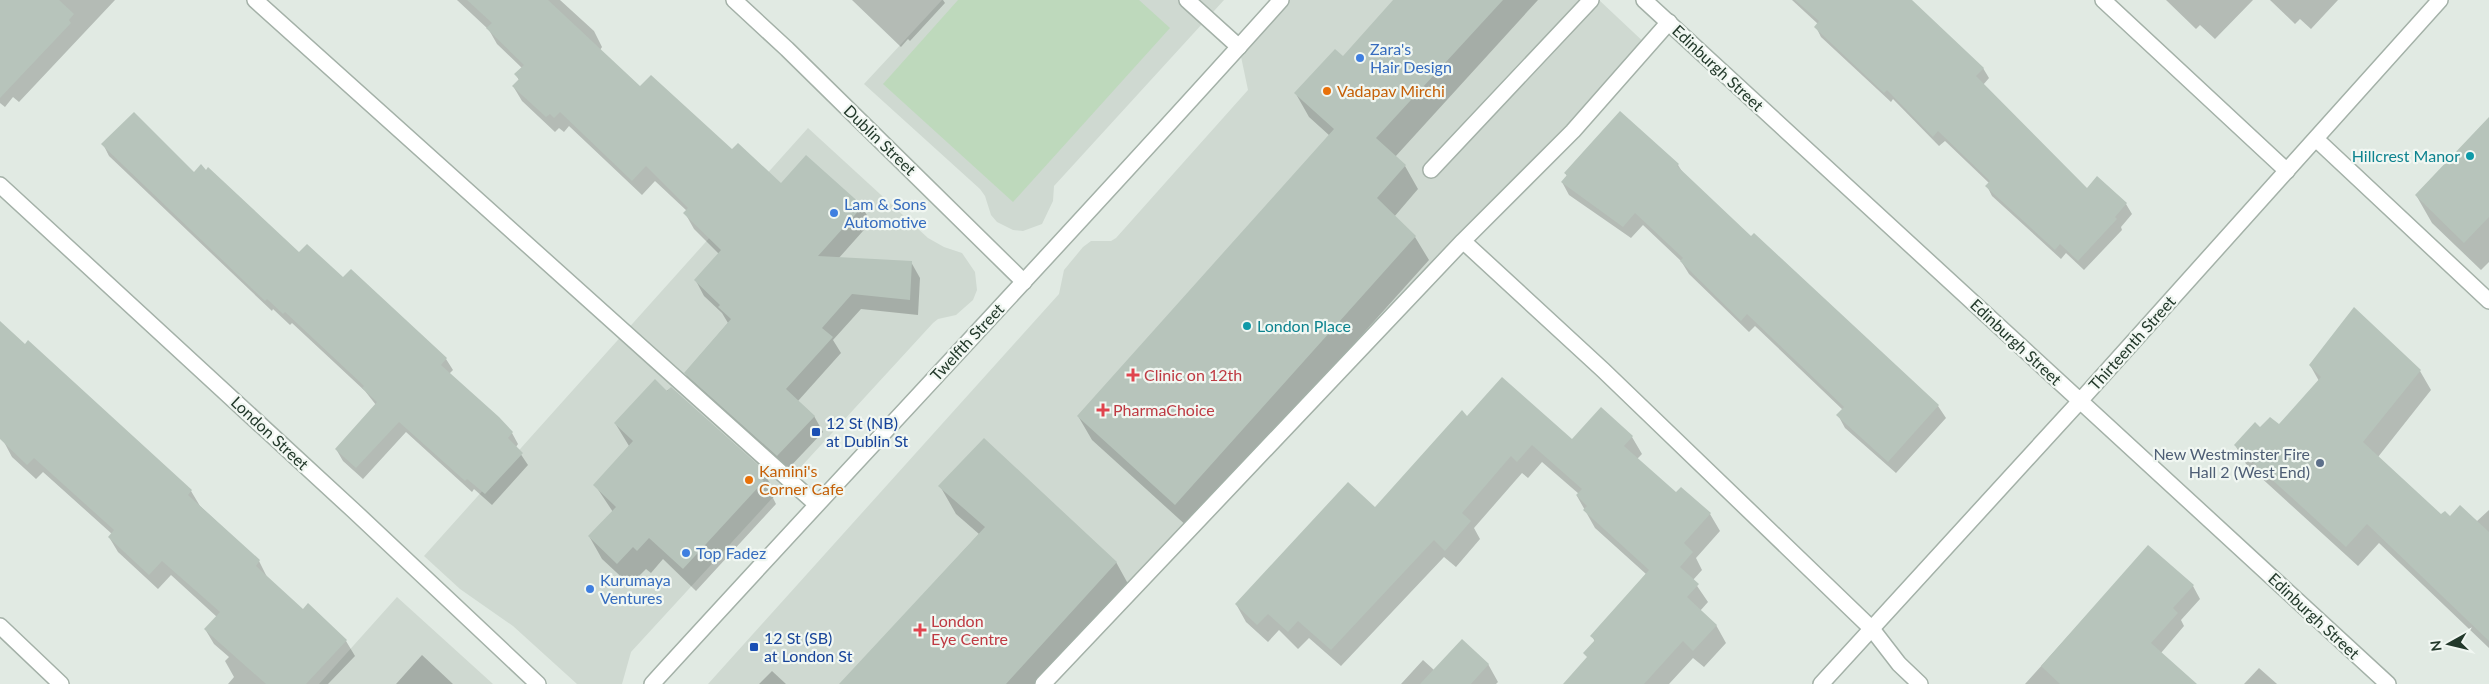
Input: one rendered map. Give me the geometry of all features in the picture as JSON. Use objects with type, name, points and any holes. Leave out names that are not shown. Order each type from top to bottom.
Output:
[{"type":"street","points":[[255,0],[816,504]]},
{"type":"street","name":"Dublin Street","points":[[734,0],[787,49],[1024,282]]},
{"type":"street","points":[[1186,0],[1239,47]]},
{"type":"street","name":"Twelfth Street","points":[[652,684],[816,504],[1024,282],[1281,0]]},
{"type":"street","points":[[1430,170],[1590,0]]},
{"type":"street","name":"Edinburgh Street","points":[[1644,0],[2388,684]]},
{"type":"street","points":[[2103,0],[2287,171]]},
{"type":"street","name":"Thirteenth Street","points":[[1821,684],[2080,402],[2440,0]]},
{"type":"street","points":[[1043,684],[1463,241],[1573,131],[1669,22]]},
{"type":"street","points":[[2316,139],[2489,301]]},
{"type":"street","name":"London Street","points":[[0,185],[354,510],[538,684]]},
{"type":"street","points":[[1463,241],[1603,370],[1872,629],[1900,664],[1920,684]]},
{"type":"street","points":[[0,626],[61,684]]},
{"type":"shaded area","points":[[942,0],[1224,0],[1054,186],[1053,201],[1042,224],[1023,231],[1013,230],[997,222],[991,215],[985,196],[980,189],[864,84]]},
{"type":"shaded area","points":[[1281,0],[1599,0],[1649,47],[1043,684],[708,684],[1059,294],[1064,270],[1083,247],[1091,241],[1111,241],[1116,238],[1248,90],[1239,47]]},
{"type":"shaded area","points":[[808,128],[928,238],[944,247],[962,253],[975,272],[977,290],[973,300],[956,315],[938,319],[933,323],[631,652],[622,684],[577,684],[513,626],[460,589],[424,556]]},
{"type":"shaded area","points":[[397,597],[493,684],[319,684]]},
{"type":"green space","points":[[958,0],[1139,0],[1170,28],[1013,202],[883,84]]},
{"type":"building","points":[[0,0],[59,0],[74,14],[69,20],[71,23],[0,98]]},
{"type":"building","points":[[467,0],[548,0],[640,86],[651,75],[732,149],[738,143],[781,183],[806,155],[863,206],[818,256],[912,261],[910,300],[852,294],[822,328],[833,337],[786,389],[815,416],[777,456],[684,373],[731,319],[718,307],[720,305],[694,280],[721,250],[683,213],[688,208],[646,166],[632,181],[560,112],[554,118],[550,114],[546,117],[512,86],[519,79],[514,74],[524,65],[486,28],[492,23]]},
{"type":"building","name":"London Place","points":[[1393,0],[1503,0],[1376,138],[1406,165],[1377,198],[1416,236],[1175,505],[1077,416],[1334,129],[1294,93],[1335,49],[1343,56]]},
{"type":"building","points":[[1795,0],[1912,0],[1984,68],[1976,76],[2087,188],[2097,176],[2127,203],[2115,217],[2117,219],[2078,261],[2060,244],[2055,250],[1985,186],[1990,181],[1938,131],[1933,137],[1887,90],[1884,93],[1814,27],[1819,21]]},
{"type":"building","points":[[1620,111],[1679,164],[1677,166],[1751,236],[1754,233],[1939,405],[1888,462],[1836,415],[1844,407],[1747,314],[1741,321],[1680,261],[1683,258],[1635,213],[1623,227],[1561,182],[1567,175],[1564,173]]},
{"type":"building","points":[[134,112],[194,172],[201,164],[206,170],[208,167],[299,252],[307,244],[343,277],[351,269],[447,358],[441,365],[513,432],[508,438],[523,453],[485,494],[467,479],[465,481],[399,422],[356,468],[335,449],[377,402],[362,388],[364,386],[285,312],[283,314],[267,299],[265,301],[101,144]]},
{"type":"building","name":"Hillcrest Manor","points":[[2489,117],[2489,217],[2464,243],[2415,195]]},
{"type":"building","points":[[2354,307],[2421,370],[2363,442],[2441,514],[2445,511],[2450,516],[2460,505],[2489,532],[2489,641],[2367,524],[2346,547],[2234,445],[2255,422],[2260,427],[2270,417],[2279,424],[2321,377],[2309,365]]},
{"type":"building","points":[[0,321],[25,344],[28,340],[192,490],[188,495],[260,560],[256,566],[303,609],[308,603],[347,640],[306,684],[266,684],[204,629],[220,612],[162,561],[149,575],[108,537],[114,530],[34,458],[27,465],[0,439]]},
{"type":"building","points":[[1502,377],[1572,439],[1601,407],[1633,436],[1624,446],[1676,492],[1681,487],[1711,513],[1684,543],[1693,552],[1680,567],[1699,584],[1687,597],[1717,625],[1693,651],[1683,641],[1644,684],[1563,684],[1587,657],[1583,653],[1595,640],[1590,636],[1649,570],[1583,510],[1587,506],[1576,495],[1582,489],[1532,445],[1517,462],[1511,456],[1462,513],[1471,521],[1445,551],[1434,540],[1331,650],[1298,621],[1288,632],[1268,614],[1257,625],[1235,604],[1348,482],[1375,507],[1462,410],[1467,416]]},
{"type":"building","points":[[655,379],[667,391],[671,387],[764,470],[759,476],[764,481],[683,569],[649,538],[637,551],[633,547],[617,564],[588,536],[616,507],[593,485],[633,441],[614,423]]},
{"type":"building","points":[[984,438],[1117,562],[1006,684],[839,684],[985,527],[938,486]]},
{"type":"building","points":[[2148,545],[2194,585],[2173,608],[2178,613],[2151,643],[2197,684],[2060,684],[2041,666]]},
{"type":"building","points":[[1462,639],[1489,664],[1471,684],[1420,684]]},
{"type":"place","name":"Zara's Hair Design","points":[[1360,58]]},
{"type":"place","name":"Vadapav Mirchi","points":[[1327,91]]},
{"type":"place","name":"Hillcrest Manor","points":[[2470,156]]},
{"type":"place","name":"Lam & Sons Automotive","points":[[834,213]]},
{"type":"place","name":"London Place","points":[[1247,326]]},
{"type":"place","name":"Clinic on 12th","points":[[1133,375]]},
{"type":"place","name":"PharmaChoice","points":[[1103,410]]},
{"type":"place","name":"12 St (NB) at Dublin St","points":[[816,432]]},
{"type":"place","name":"New Westminster Fire Hall 2 (West End)","points":[[2320,463]]},
{"type":"place","name":"Kamini's Corner Cafe","points":[[749,480]]},
{"type":"place","name":"Top Fadez","points":[[686,553]]},
{"type":"place","name":"Kurumaya Ventures","points":[[590,589]]},
{"type":"place","name":"London Eye Centre","points":[[920,630]]},
{"type":"place","name":"12 St (SB) at London St","points":[[754,647]]}]
